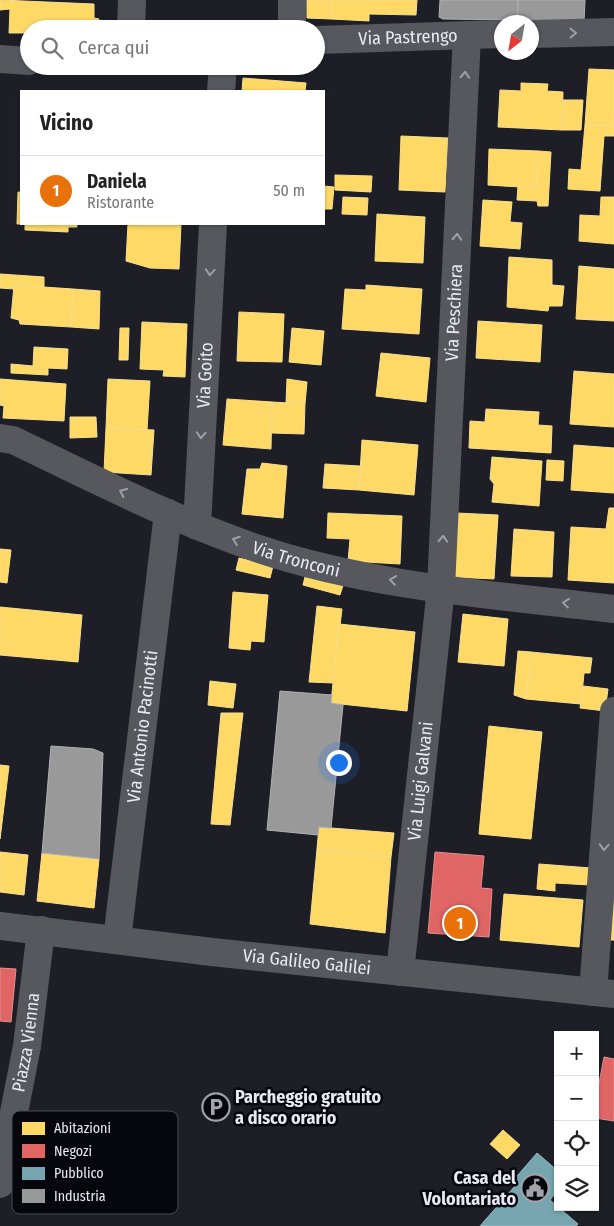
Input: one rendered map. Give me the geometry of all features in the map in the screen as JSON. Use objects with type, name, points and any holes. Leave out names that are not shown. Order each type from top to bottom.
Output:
[{"type":"street","points":[[131,20],[132,0]]},
{"type":"street","points":[[292,0],[292,20]]},
{"type":"street","points":[[539,34],[614,32]]},
{"type":"street","name":"Via Pastrengo","points":[[325,40],[494,34]]},
{"type":"street","name":"Via Peschiera","points":[[441,588],[467,35]]},
{"type":"street","points":[[0,59],[20,60]]},
{"type":"street","points":[[221,90],[222,75]]},
{"type":"street","name":"Via Goito","points":[[197,526],[213,225]]},
{"type":"street","name":"Via Tronconi","points":[[0,438],[13,440],[197,526],[261,550],[348,573],[441,588],[614,609]]},
{"type":"street","name":"Via Antonio Pacinotti","points":[[117,940],[168,513]]},
{"type":"street","name":"Via Luigi Galvani","points":[[400,972],[441,588]]},
{"type":"street","points":[[603,993],[614,711]]},
{"type":"street","name":"Via Galileo Galilei","points":[[0,926],[400,972],[603,993]]},
{"type":"street","name":"Piazza Vienna","points":[[17,1111],[27,1046],[41,930]]},
{"type":"street","name":"Piazza Vienna","points":[[4,1189],[12,1139]]},
{"type":"building: Abitazioni","points":[[0,0],[94,4],[94,18],[99,19],[20,20],[20,33],[9,33],[10,9],[0,10]]},
{"type":"building: Abitazioni","points":[[307,0],[332,0],[331,19],[307,18]]},
{"type":"building: Abitazioni","points":[[332,0],[417,0],[416,15],[369,14],[369,21],[331,19]]},
{"type":"building: Abitazioni","points":[[589,69],[614,70],[614,126],[585,125]]},
{"type":"building: Abitazioni","points":[[243,78],[306,83],[305,90],[242,90]]},
{"type":"building: Abitazioni","points":[[521,83],[548,84],[547,91],[563,92],[562,130],[498,127],[500,90],[521,91]]},
{"type":"building: Abitazioni","points":[[563,100],[583,100],[581,130],[562,130]]},
{"type":"building: Abitazioni","points":[[585,125],[614,126],[614,136],[604,136],[600,191],[568,189],[569,169],[581,170]]},
{"type":"building: Abitazioni","points":[[401,136],[448,138],[445,192],[399,190]]},
{"type":"building: Abitazioni","points":[[489,149],[539,151],[536,188],[488,185]]},
{"type":"building: Abitazioni","points":[[539,151],[551,152],[548,206],[538,206],[537,201],[517,200],[518,186],[536,188]]},
{"type":"building: Abitazioni","points":[[335,175],[372,176],[371,192],[335,190]]},
{"type":"building: Abitazioni","points":[[325,186],[334,187],[332,209],[325,209]]},
{"type":"building: Abitazioni","points":[[18,192],[20,192],[20,224],[17,224]]},
{"type":"building: Abitazioni","points":[[343,197],[368,198],[367,215],[342,214]]},
{"type":"building: Abitazioni","points":[[601,197],[614,197],[614,244],[579,241],[580,215],[600,216]]},
{"type":"building: Abitazioni","points":[[483,200],[512,202],[510,222],[522,223],[520,249],[480,246]]},
{"type":"building: Abitazioni","points":[[377,214],[425,217],[423,263],[375,261]]},
{"type":"building: Abitazioni","points":[[25,225],[77,225],[77,227],[68,227],[68,232],[25,230]]},
{"type":"building: Abitazioni","points":[[128,225],[181,225],[179,269],[150,268],[126,261]]},
{"type":"building: Abitazioni","points":[[509,257],[552,260],[552,285],[564,286],[562,306],[549,306],[548,311],[507,307]]},
{"type":"building: Abitazioni","points":[[579,266],[614,269],[614,321],[576,319]]},
{"type":"building: Abitazioni","points":[[0,274],[44,277],[44,287],[14,285],[14,289],[0,288]]},
{"type":"building: Abitazioni","points":[[14,285],[73,289],[71,327],[20,324],[19,320],[11,318]]},
{"type":"building: Abitazioni","points":[[366,285],[422,289],[419,334],[342,329],[345,289],[366,290]]},
{"type":"building: Abitazioni","points":[[73,289],[100,291],[99,329],[71,327]]},
{"type":"building: Abitazioni","points":[[239,312],[284,314],[282,362],[237,361]]},
{"type":"building: Abitazioni","points":[[478,321],[542,325],[540,362],[476,358]]},
{"type":"building: Abitazioni","points":[[142,322],[187,324],[185,377],[163,376],[164,370],[140,369]]},
{"type":"building: Abitazioni","points":[[120,328],[129,328],[128,360],[119,360]]},
{"type":"building: Abitazioni","points":[[292,328],[324,331],[321,365],[289,362]]},
{"type":"building: Abitazioni","points":[[34,347],[68,349],[67,369],[48,368],[48,375],[11,373],[11,364],[33,366]]},
{"type":"building: Abitazioni","points":[[381,353],[430,358],[426,402],[376,396]]},
{"type":"building: Abitazioni","points":[[574,371],[614,374],[614,427],[570,424]]},
{"type":"building: Abitazioni","points":[[0,379],[66,384],[64,421],[3,418],[4,406],[0,405]]},
{"type":"building: Abitazioni","points":[[108,379],[150,381],[147,430],[106,428]]},
{"type":"building: Abitazioni","points":[[287,379],[307,382],[305,404],[286,403]]},
{"type":"building: Abitazioni","points":[[227,399],[272,402],[271,449],[223,445]]},
{"type":"building: Abitazioni","points":[[272,402],[305,404],[304,434],[272,433]]},
{"type":"building: Abitazioni","points":[[486,409],[539,412],[538,425],[552,426],[551,453],[469,448],[470,421],[485,422]]},
{"type":"building: Abitazioni","points":[[70,417],[96,417],[97,437],[70,438]]},
{"type":"building: Abitazioni","points":[[106,428],[154,430],[151,475],[104,472]]},
{"type":"building: Abitazioni","points":[[362,440],[418,445],[414,495],[359,490]]},
{"type":"building: Abitazioni","points":[[574,445],[614,448],[614,493],[571,490]]},
{"type":"building: Abitazioni","points":[[492,457],[542,461],[539,506],[492,502],[494,484],[490,479]]},
{"type":"building: Abitazioni","points":[[547,460],[564,461],[563,481],[546,480]]},
{"type":"building: Abitazioni","points":[[262,463],[287,466],[283,518],[242,514],[247,469],[260,469]]},
{"type":"building: Abitazioni","points":[[325,464],[360,466],[359,490],[323,488]]},
{"type":"building: Abitazioni","points":[[609,508],[614,508],[614,583],[568,580],[571,527],[606,529]]},
{"type":"building: Abitazioni","points":[[328,513],[402,516],[400,564],[348,561],[350,539],[327,538]]},
{"type":"building: Abitazioni","points":[[457,513],[498,515],[494,579],[453,577]]},
{"type":"building: Abitazioni","points":[[514,529],[554,532],[552,577],[511,576]]},
{"type":"building: Abitazioni","points":[[0,549],[11,550],[7,583],[0,582]]},
{"type":"building: Abitazioni","points":[[239,558],[273,566],[270,578],[236,570]]},
{"type":"building: Abitazioni","points":[[306,573],[344,582],[340,595],[303,585]]},
{"type":"building: Abitazioni","points":[[233,592],[268,595],[264,642],[251,641],[250,650],[229,648]]},
{"type":"building: Abitazioni","points":[[317,606],[342,609],[333,683],[309,682]]},
{"type":"building: Abitazioni","points":[[0,607],[82,615],[78,662],[0,655]]},
{"type":"building: Abitazioni","points":[[463,614],[508,619],[504,666],[458,662]]},
{"type":"building: Abitazioni","points":[[339,624],[415,632],[407,711],[331,703]]},
{"type":"building: Abitazioni","points":[[518,651],[531,652],[526,699],[514,695]]},
{"type":"building: Abitazioni","points":[[531,652],[592,658],[590,673],[584,673],[581,704],[526,699]]},
{"type":"building: Abitazioni","points":[[210,681],[236,684],[233,708],[208,705]]},
{"type":"building: Abitazioni","points":[[583,686],[608,689],[605,711],[580,708]]},
{"type":"building: Abitazioni","points":[[221,713],[243,713],[230,825],[211,824]]},
{"type":"building: Abitazioni","points":[[489,726],[542,732],[531,839],[479,834]]},
{"type":"building: Abitazioni","points":[[0,765],[9,766],[0,839]]},
{"type":"building: Abitazioni","points":[[319,827],[394,833],[391,857],[317,849]]},
{"type":"building: Abitazioni","points":[[317,849],[391,857],[385,933],[310,924]]},
{"type":"building: Abitazioni","points":[[0,852],[28,855],[24,895],[0,892]]},
{"type":"building: Abitazioni","points":[[42,853],[99,859],[94,908],[37,901]]},
{"type":"building: Abitazioni","points":[[539,864],[591,868],[590,885],[555,883],[555,891],[537,889]]},
{"type":"building: Abitazioni","points":[[614,887],[614,940],[608,940]]},
{"type":"building: Abitazioni","points":[[504,894],[583,900],[579,947],[500,940]]},
{"type":"building: Abitazioni","points":[[503,1130],[520,1145],[507,1159],[490,1144]]},
{"type":"building: Negozi","points":[[435,852],[484,856],[481,888],[492,889],[489,937],[428,933]]},
{"type":"building: Negozi","points":[[0,968],[16,969],[11,1022],[0,1021]]},
{"type":"building: Negozi","points":[[604,1057],[614,1059],[614,1121],[599,1119],[599,1083]]},
{"type":"building: Pubblico","name":"Casa del Volontariato","points":[[537,1153],[554,1168],[554,1195],[550,1200],[554,1203],[554,1211],[563,1211],[578,1224],[576,1226],[480,1226],[515,1186],[511,1183]]},
{"type":"building: Industria","points":[[440,0],[518,0],[518,15],[494,15],[494,20],[443,19],[439,17]]},
{"type":"building: Industria","points":[[518,0],[585,0],[584,22],[539,21],[539,15],[518,15]]},
{"type":"building: Industria","points":[[280,691],[332,695],[331,703],[343,705],[331,828],[319,827],[318,835],[267,830]]},
{"type":"building: Industria","points":[[51,746],[93,749],[103,753],[99,859],[42,853]]},
{"type":"place","name":"Daniela","points":[[460,923]]},
{"type":"place","name":"Parcheggio gratuito a disco orario","points":[[216,1107]]},
{"type":"place","name":"Casa del Volontariato","points":[[535,1188]]}]
